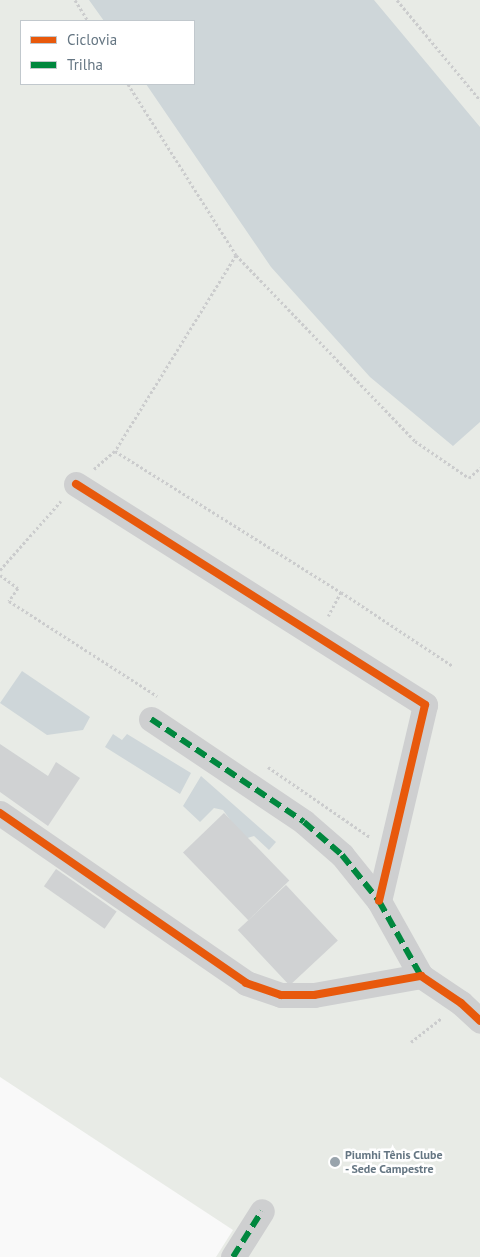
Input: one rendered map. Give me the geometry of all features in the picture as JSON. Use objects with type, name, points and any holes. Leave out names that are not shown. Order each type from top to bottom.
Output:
[{"type":"street","points":[[76,484],[425,705],[379,901]]},
{"type":"street","points":[[152,719],[304,822],[342,855],[379,901],[421,976],[461,1004],[480,1021]]},
{"type":"street","points":[[0,813],[246,983],[281,995],[314,995],[421,976]]},
{"type":"street","points":[[233,1257],[262,1211]]},
{"type":"path","points":[[75,0],[87,20]]},
{"type":"path","points":[[397,0],[480,100]]},
{"type":"path","points":[[129,85],[236,255],[415,441],[469,478],[480,468]]},
{"type":"path","points":[[0,570],[76,484],[115,451],[236,255]]},
{"type":"path","points":[[115,451],[341,592],[453,666]]},
{"type":"path","points":[[316,636],[341,592]]},
{"type":"path","points":[[411,1042],[461,1004]]},
{"type":"shaded area","points":[[0,0],[480,0],[480,1257],[216,1257],[233,1230],[0,1077]]},
{"type":"shaded area","points":[[89,0],[374,0],[480,127],[480,422],[453,446],[370,377],[271,267],[147,85],[195,85],[195,20],[103,20]]},
{"type":"shaded area","points":[[22,671],[90,717],[83,730],[47,735],[0,703]]},
{"type":"shaded area","points":[[113,734],[122,740],[127,734],[191,773],[180,794],[105,747]]},
{"type":"shaded area","points":[[201,776],[276,842],[269,850],[254,836],[244,839],[223,810],[214,808],[200,822],[183,806]]},
{"type":"building","points":[[0,744],[48,776],[56,762],[80,778],[48,826],[0,792]]},
{"type":"building","points":[[224,813],[289,881],[248,920],[183,853]]},
{"type":"building","points":[[56,869],[117,911],[105,929],[44,886]]},
{"type":"building","points":[[286,885],[338,941],[290,986],[238,930]]},
{"type":"marked path","points":[[151,719],[304,822],[342,855],[379,901],[421,976]]},
{"type":"marked path","points":[[233,1257],[262,1211]]},
{"type":"cycle path","points":[[76,484],[425,705],[379,901]]},
{"type":"cycle path","points":[[0,813],[246,983],[281,995],[314,995],[421,976],[461,1003],[480,1021]]},
{"type":"place","name":"Piumhi Tênis Clube - Sede Campestre","points":[[335,1162]]}]
